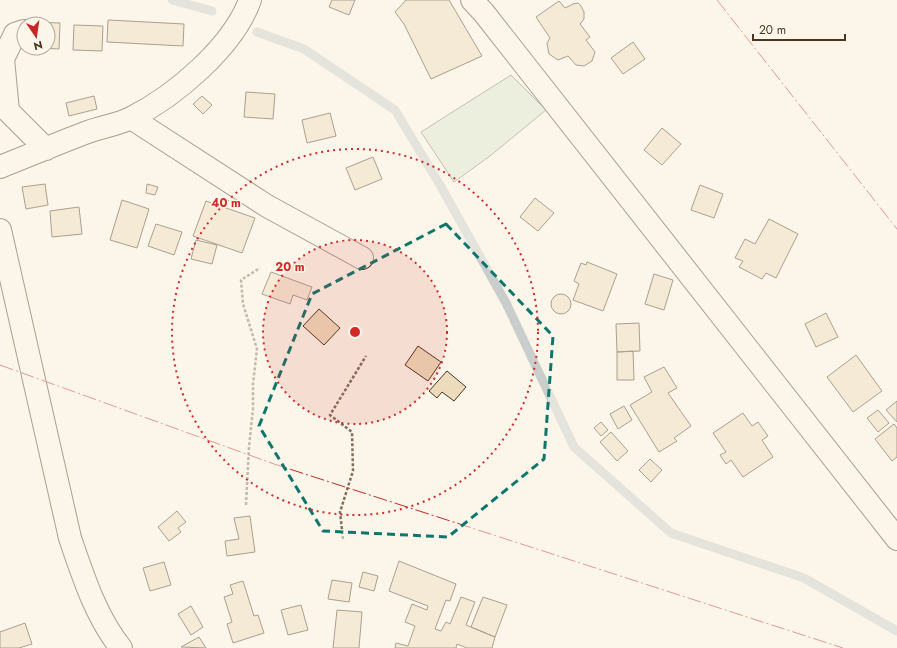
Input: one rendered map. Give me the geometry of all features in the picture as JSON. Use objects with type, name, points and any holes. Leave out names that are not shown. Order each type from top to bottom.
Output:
[{"type":"street","points":[[0,167],[86,133],[131,118],[169,95],[199,71],[217,52],[236,27],[250,0]]},
{"type":"street","points":[[472,0],[494,25],[897,539]]},
{"type":"street","points":[[16,34],[3,59],[8,112],[46,149]]},
{"type":"street","points":[[131,118],[267,206],[362,258]]},
{"type":"street","points":[[0,230],[70,538],[84,579],[100,615],[121,648]]},
{"type":"path","points":[[246,505],[249,447],[253,409],[253,384],[257,349],[243,304],[241,280],[260,268]]},
{"type":"path","points":[[343,539],[340,512],[353,472],[352,432],[330,415],[366,356]]},
{"type":"highlighted area","points":[[446,224],[553,336],[544,459],[448,537],[323,531],[259,426],[312,294]]},
{"type":"green space","points":[[511,75],[546,110],[490,156],[454,182],[421,132]]},
{"type":"building","points":[[332,0],[355,0],[349,15],[329,7]]},
{"type":"building","points":[[406,0],[449,0],[482,56],[431,79],[404,24],[395,12]]},
{"type":"building","points":[[559,1],[565,8],[578,3],[584,12],[584,19],[580,24],[590,37],[586,40],[595,52],[592,61],[584,66],[576,65],[568,56],[558,60],[549,54],[547,43],[550,38],[536,17]]},
{"type":"building","points":[[108,20],[184,24],[183,46],[107,42]]},
{"type":"building","points":[[56,23],[60,23],[59,49],[56,49]]},
{"type":"building","points":[[74,25],[103,26],[102,51],[73,50]]},
{"type":"building","points":[[633,42],[645,59],[623,74],[611,58]]},
{"type":"building","points":[[246,92],[275,94],[273,119],[244,117]]},
{"type":"building","points":[[94,96],[97,109],[69,116],[66,103]]},
{"type":"building","points":[[202,96],[212,105],[203,114],[193,104]]},
{"type":"building","points":[[330,113],[336,136],[307,143],[302,120]]},
{"type":"building","points":[[662,128],[681,144],[662,165],[644,150]]},
{"type":"building","points":[[373,157],[382,179],[355,190],[346,168]]},
{"type":"building","points":[[45,184],[48,205],[26,209],[22,187]]},
{"type":"building","points":[[147,184],[158,187],[155,195],[146,193]]},
{"type":"building","points":[[700,185],[723,194],[714,218],[691,210]]},
{"type":"building","points":[[535,198],[554,213],[538,231],[520,217]]},
{"type":"building","points":[[122,200],[149,209],[137,248],[110,240]]},
{"type":"building","points":[[206,201],[255,218],[242,253],[193,236]]},
{"type":"building","points":[[79,207],[82,234],[52,237],[50,211]]},
{"type":"building","points":[[769,219],[798,234],[776,278],[766,273],[762,279],[739,267],[743,261],[735,258],[745,239],[755,244]]},
{"type":"building","points":[[156,224],[182,232],[174,255],[148,246]]},
{"type":"building","points":[[196,240],[217,245],[212,264],[191,259]]},
{"type":"building","points":[[587,262],[617,274],[603,311],[573,300],[579,284],[574,281],[581,263],[586,265]]},
{"type":"building","points":[[271,272],[312,287],[307,300],[293,295],[290,304],[262,294]]},
{"type":"building","points":[[654,274],[673,280],[664,310],[645,304]]},
{"type":"building","points":[[561,294],[568,297],[571,304],[568,311],[561,314],[554,311],[551,304],[554,297]]},
{"type":"building","points":[[319,309],[340,328],[324,345],[303,326]]},
{"type":"building","points":[[826,313],[838,337],[816,347],[805,324]]},
{"type":"building","points":[[639,323],[640,351],[617,352],[616,324]]},
{"type":"building","points":[[418,346],[441,362],[428,381],[405,365]]},
{"type":"building","points":[[633,351],[634,380],[617,380],[617,352]]},
{"type":"building","points":[[856,355],[882,391],[853,412],[827,377]]},
{"type":"building","points":[[664,367],[677,388],[668,393],[691,426],[674,438],[677,441],[659,452],[630,405],[652,392],[644,377]]},
{"type":"building","points":[[447,371],[466,387],[454,401],[442,392],[437,398],[429,391]]},
{"type":"building","points":[[897,401],[897,422],[886,410]]},
{"type":"building","points":[[624,406],[632,420],[618,429],[610,414]]},
{"type":"building","points":[[878,410],[889,423],[878,432],[867,418]]},
{"type":"building","points":[[743,413],[752,426],[758,422],[768,436],[762,440],[773,457],[743,477],[731,460],[726,464],[720,455],[726,452],[713,433]]},
{"type":"building","points":[[601,422],[608,430],[601,436],[594,428]]},
{"type":"building","points":[[894,424],[897,428],[897,457],[892,461],[875,439]]},
{"type":"building","points":[[611,432],[628,451],[617,461],[600,442]]},
{"type":"building","points":[[650,459],[662,470],[651,482],[639,470]]},
{"type":"building","points":[[177,511],[186,522],[178,528],[181,532],[169,541],[158,527]]},
{"type":"building","points":[[250,516],[255,552],[227,556],[225,541],[239,539],[234,518]]},
{"type":"building","points":[[399,561],[456,584],[450,601],[446,600],[435,629],[441,631],[446,622],[450,624],[461,597],[475,602],[466,625],[495,637],[492,648],[467,648],[457,644],[456,648],[395,648],[396,643],[408,646],[415,626],[405,622],[412,604],[427,610],[428,606],[389,591]]},
{"type":"building","points":[[164,562],[171,585],[150,591],[143,568]]},
{"type":"building","points":[[363,572],[378,576],[374,591],[359,587]]},
{"type":"building","points":[[332,580],[352,583],[349,602],[328,599]]},
{"type":"building","points":[[243,581],[254,616],[258,615],[264,633],[233,643],[227,624],[232,622],[224,597],[233,594],[230,585]]},
{"type":"building","points":[[483,597],[507,605],[495,637],[471,627]]},
{"type":"building","points":[[301,605],[308,630],[288,635],[281,610]]},
{"type":"building","points":[[191,606],[203,627],[191,635],[178,614]]},
{"type":"building","points":[[337,610],[362,612],[359,648],[333,648]]},
{"type":"building","points":[[25,623],[32,644],[19,648],[0,648],[0,632]]},
{"type":"building","points":[[199,637],[206,648],[181,647]]},
{"type":"waterway","points":[[172,0],[212,11]]},
{"type":"waterway","points":[[257,32],[304,49],[395,110],[440,185],[506,303],[574,447],[671,533],[804,578],[897,631]]},
{"type":"power","points":[[717,0],[897,229]]},
{"type":"power","points":[[0,365],[274,464],[843,648]]}]
